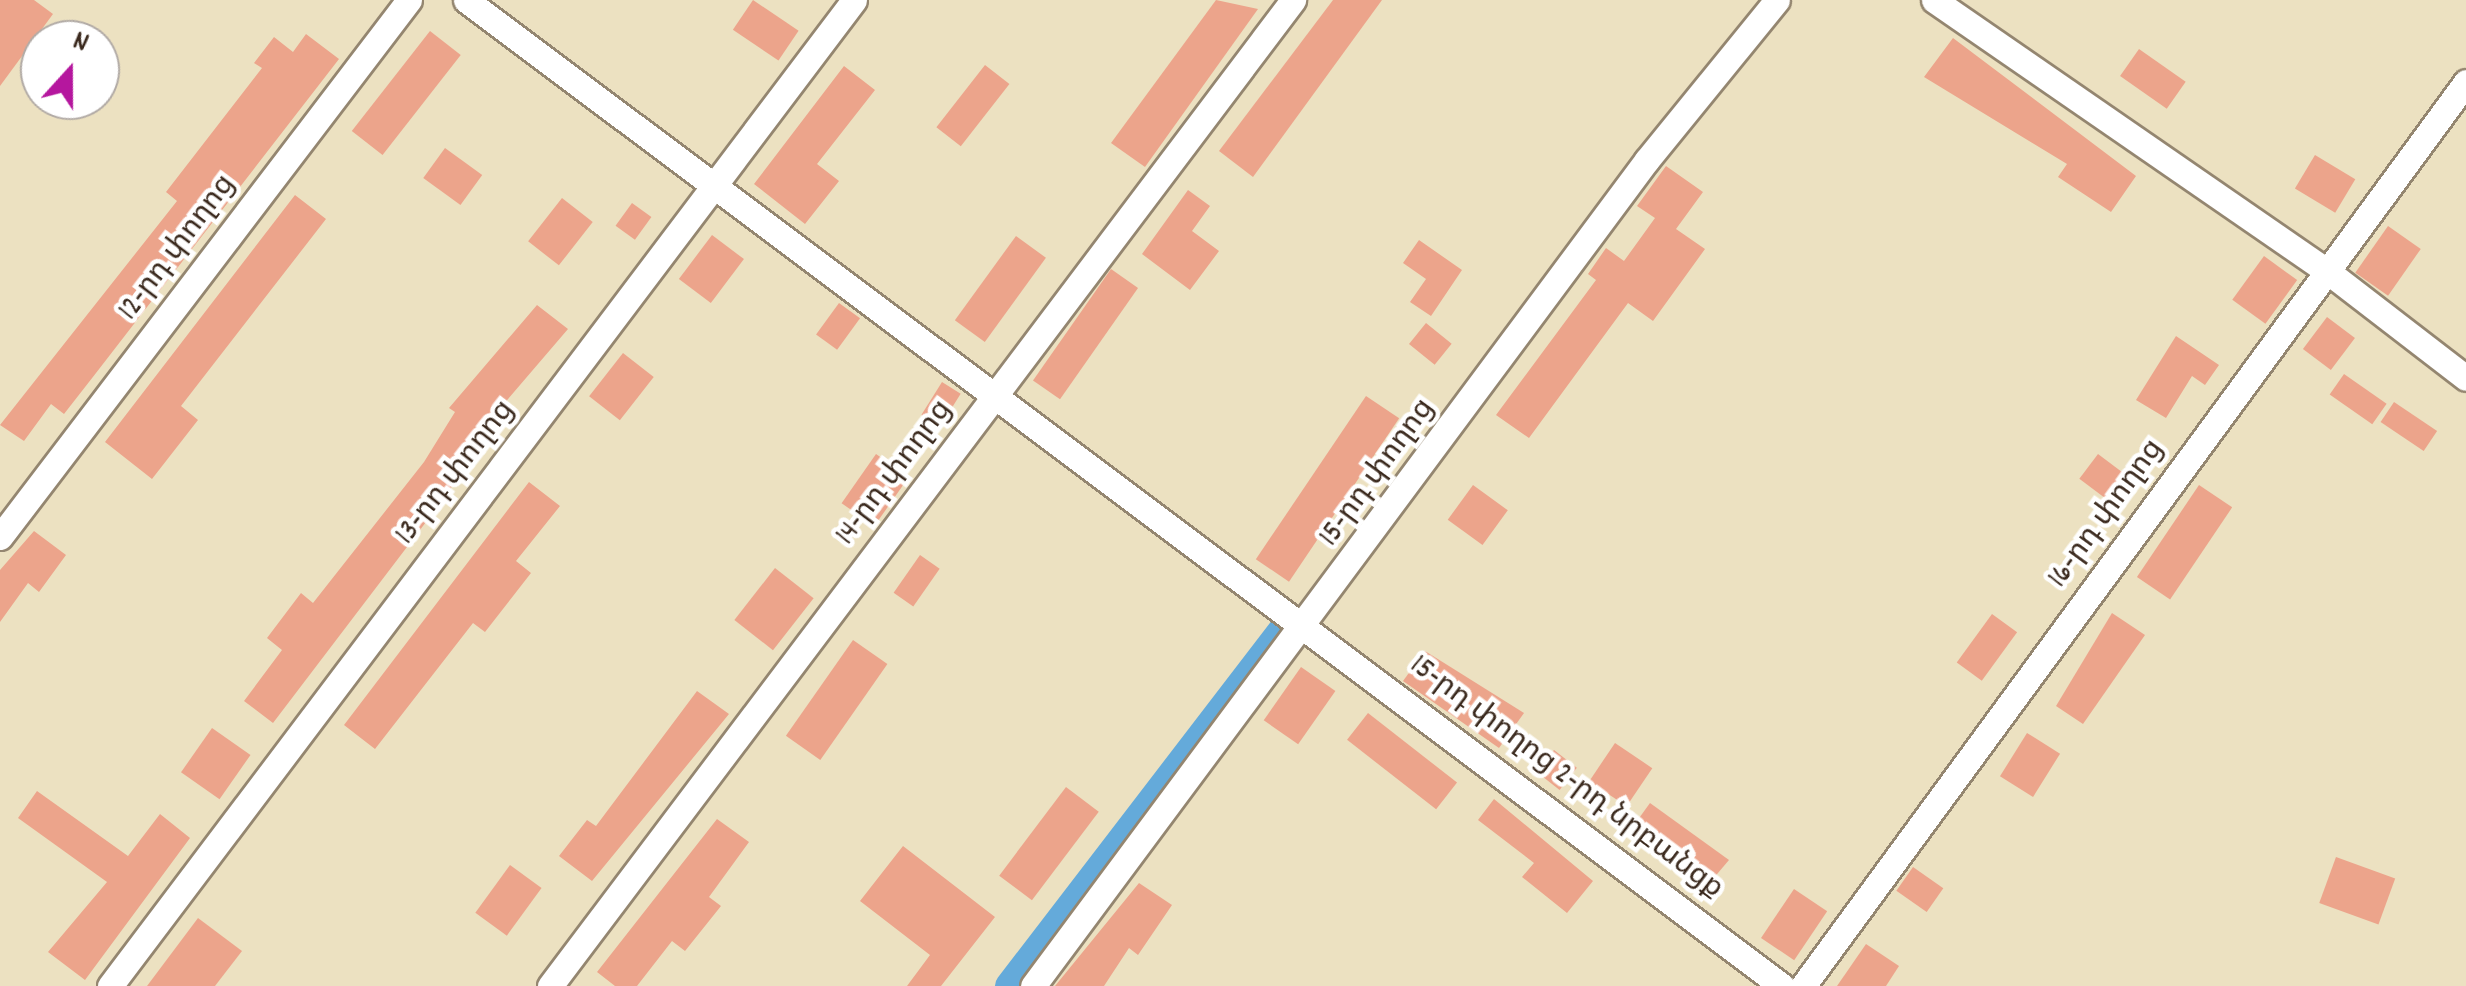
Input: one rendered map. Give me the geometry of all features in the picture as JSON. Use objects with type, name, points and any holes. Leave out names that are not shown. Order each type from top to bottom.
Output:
[{"type":"street","name":"12-րդ փողոց","points":[[0,537],[409,0]]},
{"type":"street","name":"15-րդ փողոց 2-րդ նրբանցք","points":[[466,0],[719,187],[993,400],[1309,624],[1782,986]]},
{"type":"street","name":"13-րդ փողոց","points":[[110,986],[719,187],[854,0]]},
{"type":"street","name":"14-րդ փողոց","points":[[550,986],[1293,0]]},
{"type":"street","name":"15-րդ փողոց","points":[[1033,986],[1309,624],[1647,160],[1777,0]]},
{"type":"street","points":[[1934,0],[2327,271],[2466,378]]},
{"type":"street","name":"16-րդ փողոց","points":[[1803,986],[2466,82]]},
{"type":"building","points":[[0,0],[34,0],[53,14],[49,20],[20,20],[20,59],[0,86]]},
{"type":"building","points":[[753,0],[799,31],[778,61],[733,30]]},
{"type":"building","points":[[1216,0],[1258,9],[1145,167],[1111,143]]},
{"type":"building","points":[[1333,0],[1382,0],[1253,177],[1219,151]]},
{"type":"building","points":[[430,31],[461,55],[383,155],[352,131]]},
{"type":"building","points":[[306,34],[339,59],[64,414],[51,404],[24,441],[0,425],[177,201],[166,192],[262,68],[254,63],[274,37],[293,52]]},
{"type":"building","points":[[1953,38],[2136,176],[2111,212],[2058,177],[2067,164],[1924,77]]},
{"type":"building","points":[[2139,49],[2186,82],[2167,109],[2120,76]]},
{"type":"building","points":[[985,65],[1009,84],[961,146],[936,127]]},
{"type":"building","points":[[844,66],[875,90],[817,164],[839,181],[805,224],[754,184]]},
{"type":"building","points":[[445,148],[482,175],[460,205],[423,178]]},
{"type":"building","points":[[2315,155],[2355,179],[2335,213],[2295,188]]},
{"type":"building","points":[[1666,166],[1703,192],[1676,229],[1705,249],[1653,321],[1628,303],[1529,438],[1496,415],[1596,280],[1588,274],[1606,248],[1624,261],[1655,218],[1637,206]]},
{"type":"building","points":[[1188,190],[1210,206],[1192,231],[1219,251],[1190,290],[1142,254]]},
{"type":"building","points":[[295,195],[326,219],[181,406],[198,420],[152,479],[105,442]]},
{"type":"building","points":[[562,198],[593,222],[559,265],[528,241]]},
{"type":"building","points":[[632,203],[651,217],[635,240],[616,226]]},
{"type":"building","points":[[2388,226],[2421,249],[2388,296],[2355,273]]},
{"type":"building","points":[[712,235],[744,259],[711,303],[679,279]]},
{"type":"building","points":[[1016,236],[1046,258],[985,342],[955,320]]},
{"type":"building","points":[[1419,240],[1462,270],[1431,316],[1410,302],[1426,279],[1403,263]]},
{"type":"building","points":[[2264,256],[2297,280],[2265,324],[2232,300]]},
{"type":"building","points":[[1111,269],[1138,288],[1060,399],[1033,380]]},
{"type":"building","points":[[839,303],[860,318],[837,350],[816,335]]},
{"type":"building","points":[[537,305],[568,329],[478,434],[484,439],[442,501],[273,723],[244,701],[282,650],[267,638],[301,593],[313,603],[424,462],[455,412],[449,408]]},
{"type":"building","points":[[2327,317],[2355,338],[2331,370],[2303,349]]},
{"type":"building","points":[[1426,323],[1452,344],[1435,365],[1409,344]]},
{"type":"building","points":[[2176,336],[2219,365],[2205,385],[2192,376],[2166,418],[2136,400]]},
{"type":"building","points":[[623,353],[654,377],[620,420],[589,396]]},
{"type":"building","points":[[2344,374],[2387,404],[2372,424],[2330,394]]},
{"type":"building","points":[[942,382],[961,394],[940,427],[921,415]]},
{"type":"building","points":[[1366,396],[1399,418],[1289,582],[1256,559]]},
{"type":"building","points":[[2394,402],[2437,431],[2424,451],[2381,422]]},
{"type":"building","points":[[876,454],[909,477],[874,526],[842,503]]},
{"type":"building","points":[[2098,454],[2138,484],[2119,509],[2079,479]]},
{"type":"building","points":[[529,482],[560,506],[516,561],[531,573],[485,632],[473,623],[375,749],[344,725]]},
{"type":"building","points":[[1473,485],[1508,510],[1483,545],[1448,520]]},
{"type":"building","points":[[2199,485],[2232,507],[2170,599],[2137,577]]},
{"type":"building","points":[[34,531],[66,555],[39,592],[28,583],[0,622],[0,570]]},
{"type":"building","points":[[920,555],[940,569],[913,606],[894,593]]},
{"type":"building","points":[[775,568],[814,598],[773,650],[734,620]]},
{"type":"building","points":[[2112,613],[2145,635],[2083,724],[2056,706]]},
{"type":"building","points":[[1992,614],[2017,632],[1982,681],[1957,663]]},
{"type":"building","points":[[853,640],[887,664],[820,760],[786,736]]},
{"type":"building","points":[[1425,651],[1524,713],[1499,748],[1403,681]]},
{"type":"building","points":[[1301,667],[1335,691],[1298,744],[1264,720]]},
{"type":"building","points":[[697,691],[729,714],[592,881],[559,856],[587,820],[596,826]]},
{"type":"building","points":[[1368,713],[1457,783],[1436,809],[1347,740]]},
{"type":"building","points":[[212,728],[251,755],[220,799],[181,772]]},
{"type":"building","points":[[2027,733],[2060,754],[2033,797],[2000,776]]},
{"type":"building","points":[[1615,743],[1652,768],[1627,806],[1589,781]]},
{"type":"building","points":[[1554,750],[1577,768],[1560,790],[1537,772]]},
{"type":"building","points":[[1066,787],[1099,812],[1032,900],[999,876]]},
{"type":"building","points":[[37,791],[128,856],[160,814],[190,838],[85,980],[48,952],[107,882],[18,818]]},
{"type":"building","points":[[1494,799],[1593,881],[1567,913],[1522,877],[1534,863],[1478,820]]},
{"type":"building","points":[[1650,803],[1729,860],[1701,893],[1629,832]]},
{"type":"building","points":[[717,819],[749,842],[709,897],[721,906],[685,951],[672,941],[637,986],[615,986],[597,972]]},
{"type":"building","points":[[903,846],[995,917],[941,986],[907,986],[930,955],[860,901]]},
{"type":"building","points":[[2336,857],[2395,879],[2378,925],[2319,903]]},
{"type":"building","points":[[510,865],[542,888],[507,936],[475,913]]},
{"type":"building","points":[[1913,867],[1943,888],[1927,912],[1896,891]]},
{"type":"building","points":[[1139,883],[1172,905],[1138,955],[1129,948],[1104,986],[1055,986]]},
{"type":"building","points":[[1794,889],[1827,911],[1794,960],[1761,938]]},
{"type":"building","points":[[198,918],[242,951],[215,986],[147,986]]},
{"type":"building","points":[[1866,944],[1899,966],[1886,986],[1837,986]]},
{"type":"waterway","points":[[1009,986],[1285,626]]}]
